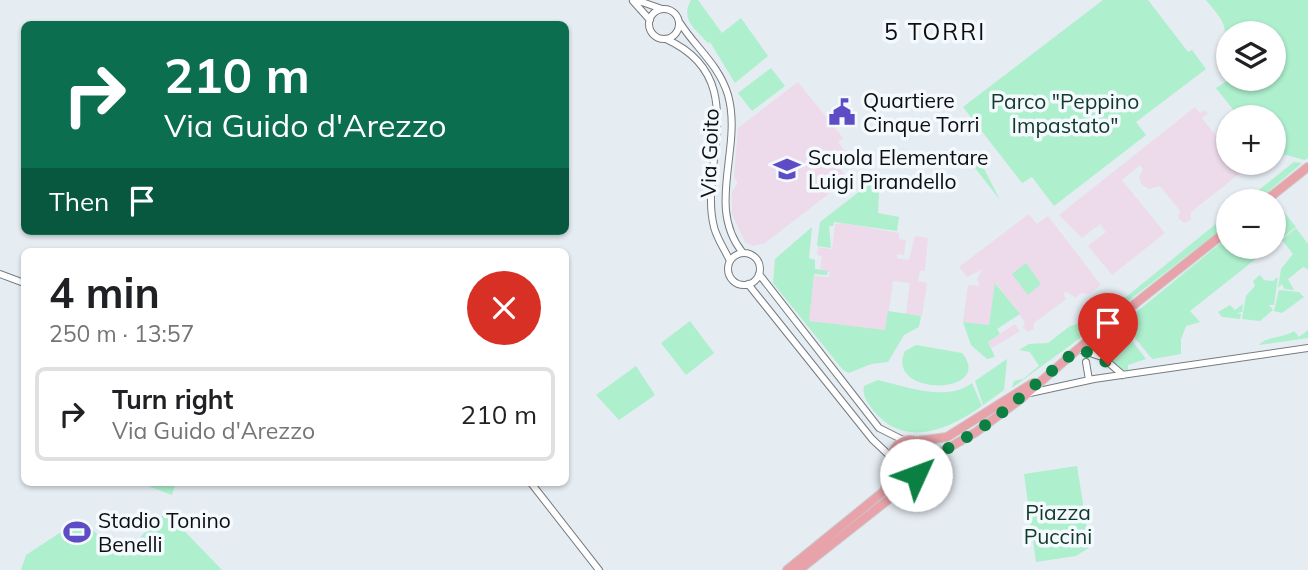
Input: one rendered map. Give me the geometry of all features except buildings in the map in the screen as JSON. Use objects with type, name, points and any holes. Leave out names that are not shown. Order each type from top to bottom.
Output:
[{"type":"main road","points":[[1280,189],[1308,167]]},
{"type":"main road","points":[[799,570],[889,499],[910,476],[920,473],[928,460],[976,432],[1022,398],[1078,349],[1216,239]]},
{"type":"main road","points":[[787,570],[883,492],[890,480],[895,447],[903,440],[947,437],[1045,377]]},
{"type":"main road","points":[[918,441],[926,449],[928,460]]},
{"type":"main road","points":[[892,460],[899,473],[910,476]]},
{"type":"street","points":[[634,0],[674,12],[680,23],[674,35],[666,39],[652,34],[650,20],[634,0]]},
{"type":"street","points":[[650,20],[654,13],[662,9]]},
{"type":"street","name":"Via Goito","points":[[680,23],[718,72],[728,96],[731,120],[725,213],[732,237],[743,253],[756,258],[759,274],[879,428],[903,440]]},
{"type":"street","name":"Via Goito","points":[[666,39],[679,45],[694,59],[708,77],[716,99],[719,117],[712,210],[714,226],[730,261],[731,277],[738,284],[748,284],[872,439],[892,460]]},
{"type":"street","points":[[730,261],[743,253]]},
{"type":"street","points":[[0,274],[21,282]]},
{"type":"street","points":[[748,284],[759,274]]},
{"type":"street","points":[[1102,357],[1104,328]]},
{"type":"street","points":[[1253,346],[1255,356]]},
{"type":"street","points":[[1022,398],[1039,390],[1089,380],[1308,348]]},
{"type":"street","points":[[1078,349],[1102,357],[1123,375]]},
{"type":"street","points":[[1086,362],[1089,380]]},
{"type":"street","points":[[533,486],[598,570]]},
{"type":"shaded area","name":"Scuola Elementare Luigi Pirandello","points":[[798,82],[843,138],[838,142],[845,151],[834,161],[848,179],[765,243],[753,246],[745,242],[732,214],[732,192],[738,183],[734,177],[738,128]]},
{"type":"shaded area","points":[[1195,107],[1200,113],[1205,110],[1208,113],[1202,118],[1216,136],[1216,175],[1238,175],[1220,189],[1216,189],[1216,192],[1191,212],[1191,220],[1184,223],[1178,218],[1180,211],[1160,186],[1149,189],[1142,185],[1139,177],[1143,169],[1140,165],[1122,180],[1165,233],[1112,275],[1088,246],[1106,232],[1100,224],[1082,238],[1059,215]]},
{"type":"shaded area","points":[[1029,214],[1037,224],[1048,216],[1101,285],[1089,294],[1080,293],[1076,298],[1066,291],[1063,294],[1066,299],[1034,323],[1034,329],[1028,332],[1023,327],[1025,322],[996,283],[989,326],[963,322],[968,285],[980,286],[977,279],[983,269],[967,277],[959,267]]},
{"type":"shaded area","points":[[835,224],[899,233],[899,239],[906,240],[904,255],[897,254],[897,258],[909,260],[915,236],[928,238],[925,271],[920,271],[918,281],[927,283],[922,316],[906,314],[910,283],[893,281],[886,332],[808,321],[814,276],[829,277],[830,272],[820,270],[822,256],[817,255],[818,247],[832,249]]},
{"type":"shaded area","points":[[1015,324],[1020,331],[992,348],[988,342]]},
{"type":"green space","points":[[691,0],[698,0],[722,33],[741,18],[768,56],[735,83],[710,42],[708,43],[690,23],[687,13]]},
{"type":"green space","name":"Parco \"Peppino Impastato\"","points":[[1103,0],[1148,0],[1188,52],[1192,50],[1206,69],[1136,122],[1146,135],[1054,206],[1032,177],[1022,183],[963,107]]},
{"type":"green space","points":[[1206,0],[1308,0],[1308,158],[1305,160],[1286,155],[1286,105],[1229,105],[1218,91],[1286,91],[1286,21],[1221,21]]},
{"type":"green space","points":[[771,68],[785,86],[752,111],[738,93]]},
{"type":"green space","points":[[976,153],[1000,200],[968,159]]},
{"type":"green space","points":[[1294,162],[1302,163],[1271,189],[1260,189],[1278,175],[1286,175],[1286,168]]},
{"type":"green space","points":[[881,175],[886,182],[879,191],[878,213],[899,217],[897,231],[834,222],[833,226],[829,226],[831,248],[817,246],[820,222]]},
{"type":"green space","points":[[1286,215],[1296,227],[1286,235]]},
{"type":"green space","points":[[1216,224],[1216,233],[1114,312],[1101,295],[1105,292],[1111,301],[1118,296],[1126,297]]},
{"type":"green space","points":[[812,227],[809,258],[815,260],[815,269],[828,271],[827,275],[814,274],[809,321],[885,330],[888,311],[921,316],[919,327],[904,335],[888,362],[871,364],[849,373],[843,370],[773,283],[775,259]]},
{"type":"green space","points":[[1296,228],[1308,244],[1308,269],[1303,267],[1288,279],[1294,290],[1284,289],[1282,284],[1278,288],[1281,269],[1293,254],[1286,245],[1286,237]]},
{"type":"green space","points":[[1216,247],[1216,259],[1256,259],[1190,311],[1200,322],[1186,326],[1181,339],[1181,354],[1152,359],[1123,323]]},
{"type":"green space","points":[[1026,263],[1041,284],[1028,295],[1012,274]]},
{"type":"green space","points":[[1260,275],[1264,280],[1273,281],[1278,277],[1274,305],[1269,305],[1273,310],[1260,321],[1242,319],[1246,296],[1255,286],[1253,281]]},
{"type":"green space","points":[[995,283],[1020,314],[997,329],[1000,334],[988,342],[995,357],[987,359],[971,345],[963,322],[989,325]]},
{"type":"green space","points":[[1279,290],[1299,292],[1304,297],[1282,313],[1274,311]]},
{"type":"green space","points":[[1099,296],[1113,314],[1012,388],[1014,381],[1023,379],[1039,366],[1030,352],[1019,350],[1029,344],[1048,343],[1070,326],[1092,320],[1097,311],[1094,299]]},
{"type":"green space","points":[[1243,304],[1242,312],[1237,313],[1241,314],[1240,319],[1222,317],[1218,312],[1230,305],[1235,310]]},
{"type":"green space","points":[[690,321],[714,353],[686,375],[661,343]]},
{"type":"green space","points":[[1120,325],[1146,359],[1128,365],[1128,370],[1110,364],[1105,354],[1106,335]]},
{"type":"green space","points":[[1308,330],[1308,338],[1259,345],[1265,340],[1294,331],[1299,337]]},
{"type":"green space","points":[[916,345],[962,353],[968,367],[964,377],[953,383],[938,385],[923,383],[910,377],[903,366],[905,351]]},
{"type":"green space","points":[[1007,359],[1004,390],[983,405],[975,381]]},
{"type":"green space","points":[[636,366],[655,395],[619,420],[596,395]]},
{"type":"green space","points":[[878,380],[939,392],[962,389],[972,383],[982,406],[941,428],[926,432],[898,429],[885,422],[866,398],[864,386]]},
{"type":"green space","points":[[906,447],[914,447],[921,454],[921,462],[914,469],[906,469],[899,462],[899,454]]},
{"type":"green space","name":"Piazza Puccini","points":[[1077,466],[1090,547],[1076,556],[1036,562],[1024,474]]},
{"type":"green space","points":[[148,486],[175,486],[172,495]]},
{"type":"green space","points":[[166,512],[222,570],[21,570],[26,555],[81,519],[121,556]]},
{"type":"place","name":"Quartiere Cinque Torri","points":[[842,112]]},
{"type":"place","name":"Scuola Elementare Luigi Pirandello","points":[[787,169]]},
{"type":"place","name":"Stadio Tonino Benelli","points":[[77,532]]},
{"type":"district","name":"5 TORRI","points":[[935,31]]},
{"type":"route","points":[[916,475],[933,455],[953,446],[993,420],[1078,349],[1089,350],[1102,357],[1108,365]]}]
